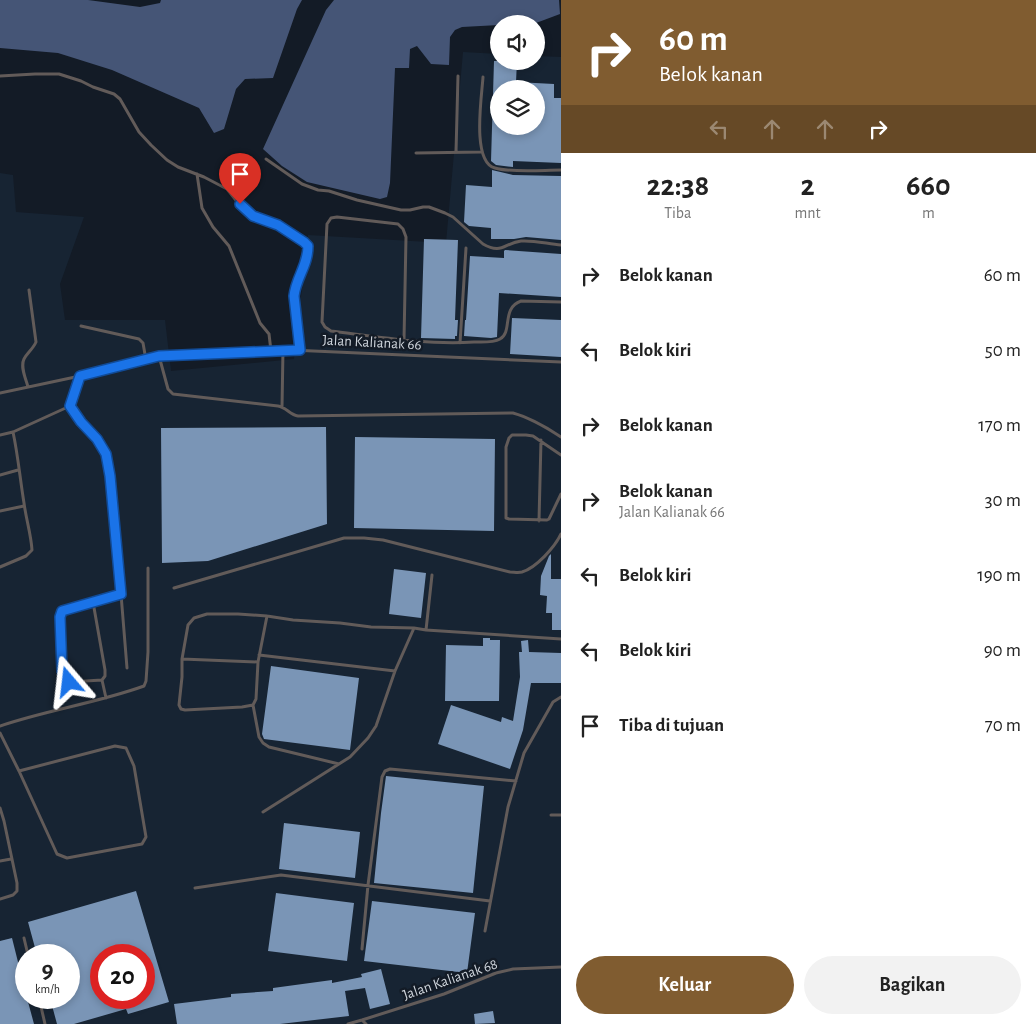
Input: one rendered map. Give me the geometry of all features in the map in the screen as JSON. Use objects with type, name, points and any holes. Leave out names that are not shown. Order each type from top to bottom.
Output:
[{"type":"lane","points":[[0,76],[58,74],[114,94],[120,100],[139,132],[167,160],[178,167],[227,189],[253,216],[278,225],[304,242],[308,246],[307,259],[295,287],[294,296],[300,350]]},
{"type":"lane","points":[[456,152],[458,76]]},
{"type":"lane","points":[[483,77],[479,134],[481,152],[488,163],[493,168],[512,170],[561,170]]},
{"type":"lane","points":[[416,153],[481,152]]},
{"type":"lane","points":[[266,159],[302,184],[318,190],[401,210],[423,207],[445,213],[453,217],[474,237],[488,247],[500,249],[521,241],[561,245]]},
{"type":"lane","points":[[196,174],[202,208],[213,227],[229,246],[260,323],[269,334],[271,351]]},
{"type":"lane","points":[[404,340],[406,237],[403,229],[398,224],[337,217],[331,218],[327,224],[322,322],[325,328],[332,331],[404,340],[460,343],[493,342],[502,338],[505,334],[510,309],[516,303],[521,301],[561,302]]},
{"type":"lane","points":[[460,343],[466,248]]},
{"type":"lane","points":[[28,387],[23,364],[24,359],[36,342],[29,290]]},
{"type":"lane","points":[[81,326],[140,338],[143,343],[146,360]]},
{"type":"lane","points":[[282,407],[283,350]]},
{"type":"lane","name":"Jalan Kalianak 66","points":[[0,393],[80,376],[159,356],[300,350],[561,362]]},
{"type":"lane","points":[[159,356],[168,388],[173,394],[282,407],[291,414],[298,416],[513,413],[538,422],[561,437]]},
{"type":"lane","points":[[0,435],[13,432],[70,406],[80,376]]},
{"type":"lane","points":[[70,406],[81,422],[97,439],[106,454],[110,476],[128,668]]},
{"type":"lane","points":[[0,567],[26,556],[32,550],[13,432]]},
{"type":"lane","points":[[561,455],[533,436],[512,435],[508,438],[506,447],[506,518],[539,521],[549,519],[561,494]]},
{"type":"lane","points":[[539,521],[540,440]]},
{"type":"lane","points":[[0,475],[18,470]]},
{"type":"lane","points":[[0,511],[24,506]]},
{"type":"lane","points":[[174,588],[344,538],[383,540],[510,572],[521,572],[534,566],[558,540],[561,534]]},
{"type":"lane","points":[[0,726],[144,686],[148,652],[148,568]]},
{"type":"lane","points":[[426,630],[432,575]]},
{"type":"lane","points":[[102,680],[69,682],[65,679],[62,671],[60,617],[62,611],[121,594]]},
{"type":"lane","points":[[93,602],[105,670],[105,676],[102,680],[106,698]]},
{"type":"lane","points":[[253,705],[181,709],[179,705],[182,658],[188,625],[194,618],[207,614],[238,614],[371,627],[414,628],[561,639]]},
{"type":"lane","points":[[267,616],[258,662],[256,698],[253,705],[260,737],[263,743],[269,747],[340,764]]},
{"type":"lane","points":[[264,812],[340,764],[360,748],[376,726],[395,671],[414,628]]},
{"type":"lane","points":[[259,655],[395,671]]},
{"type":"lane","points":[[182,658],[258,662]]},
{"type":"lane","points":[[485,931],[508,807],[524,753],[553,702],[561,698]]},
{"type":"lane","points":[[0,732],[57,854],[67,858],[142,844],[146,837],[134,766],[126,748],[115,746],[19,770]]},
{"type":"lane","points":[[362,949],[368,885],[384,771],[390,769],[516,781]]},
{"type":"lane","points":[[0,808],[17,883],[17,891],[13,895],[0,899]]},
{"type":"lane","points":[[551,815],[561,815]]},
{"type":"lane","points":[[0,861],[11,859]]},
{"type":"lane","points":[[196,888],[281,875],[490,901]]},
{"type":"lane","points":[[24,938],[25,944]]},
{"type":"lane","name":"Jalan Kalianak 68","points":[[348,1024],[444,994],[513,969],[561,967]]},
{"type":"lane","points":[[42,1009],[45,1024]]},
{"type":"lane","points":[[362,1020],[366,1024]]},
{"type":"shaded area","points":[[463,52],[490,54],[490,70],[545,70],[545,56],[561,57],[561,1024],[0,1024],[0,173],[13,175],[16,212],[84,217],[60,284],[65,320],[165,320],[171,371],[294,359],[308,235],[446,243]]},
{"type":"water","points":[[0,0],[88,0],[140,7],[160,3],[161,0],[302,0],[297,9],[273,78],[245,79],[236,89],[224,129],[214,133],[199,108],[112,70],[58,53],[0,48]]},
{"type":"water","points":[[334,0],[559,0],[560,14],[545,20],[545,15],[490,15],[490,25],[462,27],[455,30],[450,37],[449,65],[431,64],[417,46],[410,49],[409,68],[395,68],[390,183],[387,197],[380,199],[307,182],[282,166],[263,149],[326,10]]},
{"type":"building","points":[[494,70],[517,70],[516,80],[493,80]]},
{"type":"building","points":[[545,84],[554,84],[554,98],[561,98],[561,163],[513,161],[513,167],[496,165],[491,161],[492,135],[545,135]]},
{"type":"building","points":[[492,170],[513,175],[561,176],[561,240],[526,237],[491,239],[491,228],[469,226],[464,222],[466,185],[492,187]]},
{"type":"building","points":[[424,239],[458,240],[455,320],[458,320],[457,336],[455,336],[455,339],[421,338]]},
{"type":"building","points":[[505,250],[561,254],[561,297],[499,293],[497,337],[464,336],[470,256],[504,258]]},
{"type":"building","points":[[512,318],[561,320],[561,357],[510,354]]},
{"type":"building","points":[[326,427],[327,524],[208,561],[162,563],[161,428]]},
{"type":"building","points":[[355,437],[495,439],[494,531],[354,528]]},
{"type":"building","points":[[551,554],[551,579],[561,579],[561,630],[552,630],[552,613],[546,613],[547,596],[540,595],[541,576]]},
{"type":"building","points":[[394,569],[426,573],[421,618],[389,614]]},
{"type":"building","points":[[483,638],[500,640],[499,701],[445,701],[446,645],[483,646]]},
{"type":"building","points":[[528,640],[529,652],[561,653],[561,683],[531,683],[523,730],[510,769],[438,744],[451,705],[501,722],[502,717],[513,721],[520,677],[519,652],[522,652],[521,641]]},
{"type":"building","points":[[271,666],[359,678],[350,750],[264,739],[262,734]]},
{"type":"building","points":[[386,776],[484,786],[473,893],[374,883]]},
{"type":"building","points":[[284,823],[360,832],[355,878],[279,869]]},
{"type":"building","points":[[136,891],[152,944],[90,944],[90,1009],[126,1009],[74,1024],[57,1024],[53,1009],[80,1009],[80,944],[34,944],[28,922]]},
{"type":"building","points":[[276,893],[354,903],[347,961],[268,951]]},
{"type":"building","points":[[372,901],[475,913],[467,973],[364,961]]},
{"type":"building","points":[[12,938],[15,950],[15,1009],[30,1009],[34,1024],[0,1024],[0,941]]},
{"type":"building","points":[[155,955],[169,1002],[155,1006]]},
{"type":"building","points":[[381,969],[390,1004],[370,1009],[365,988],[345,991],[349,1016],[280,1024],[177,1024],[174,1004],[231,997],[231,994],[273,991],[273,988],[332,980],[332,983],[362,977],[361,974]]},
{"type":"building","points":[[126,1009],[145,1009],[128,1014]]},
{"type":"building","points":[[493,1011],[495,1023],[475,1024],[474,1014]]},
{"type":"route","points":[[69,682],[65,679],[62,671],[60,617],[62,611],[121,594],[110,476],[106,454],[97,439],[81,422],[70,406],[80,376],[159,356],[300,350],[294,296],[295,287],[307,259],[308,246],[278,225],[253,216],[240,204]]}]
